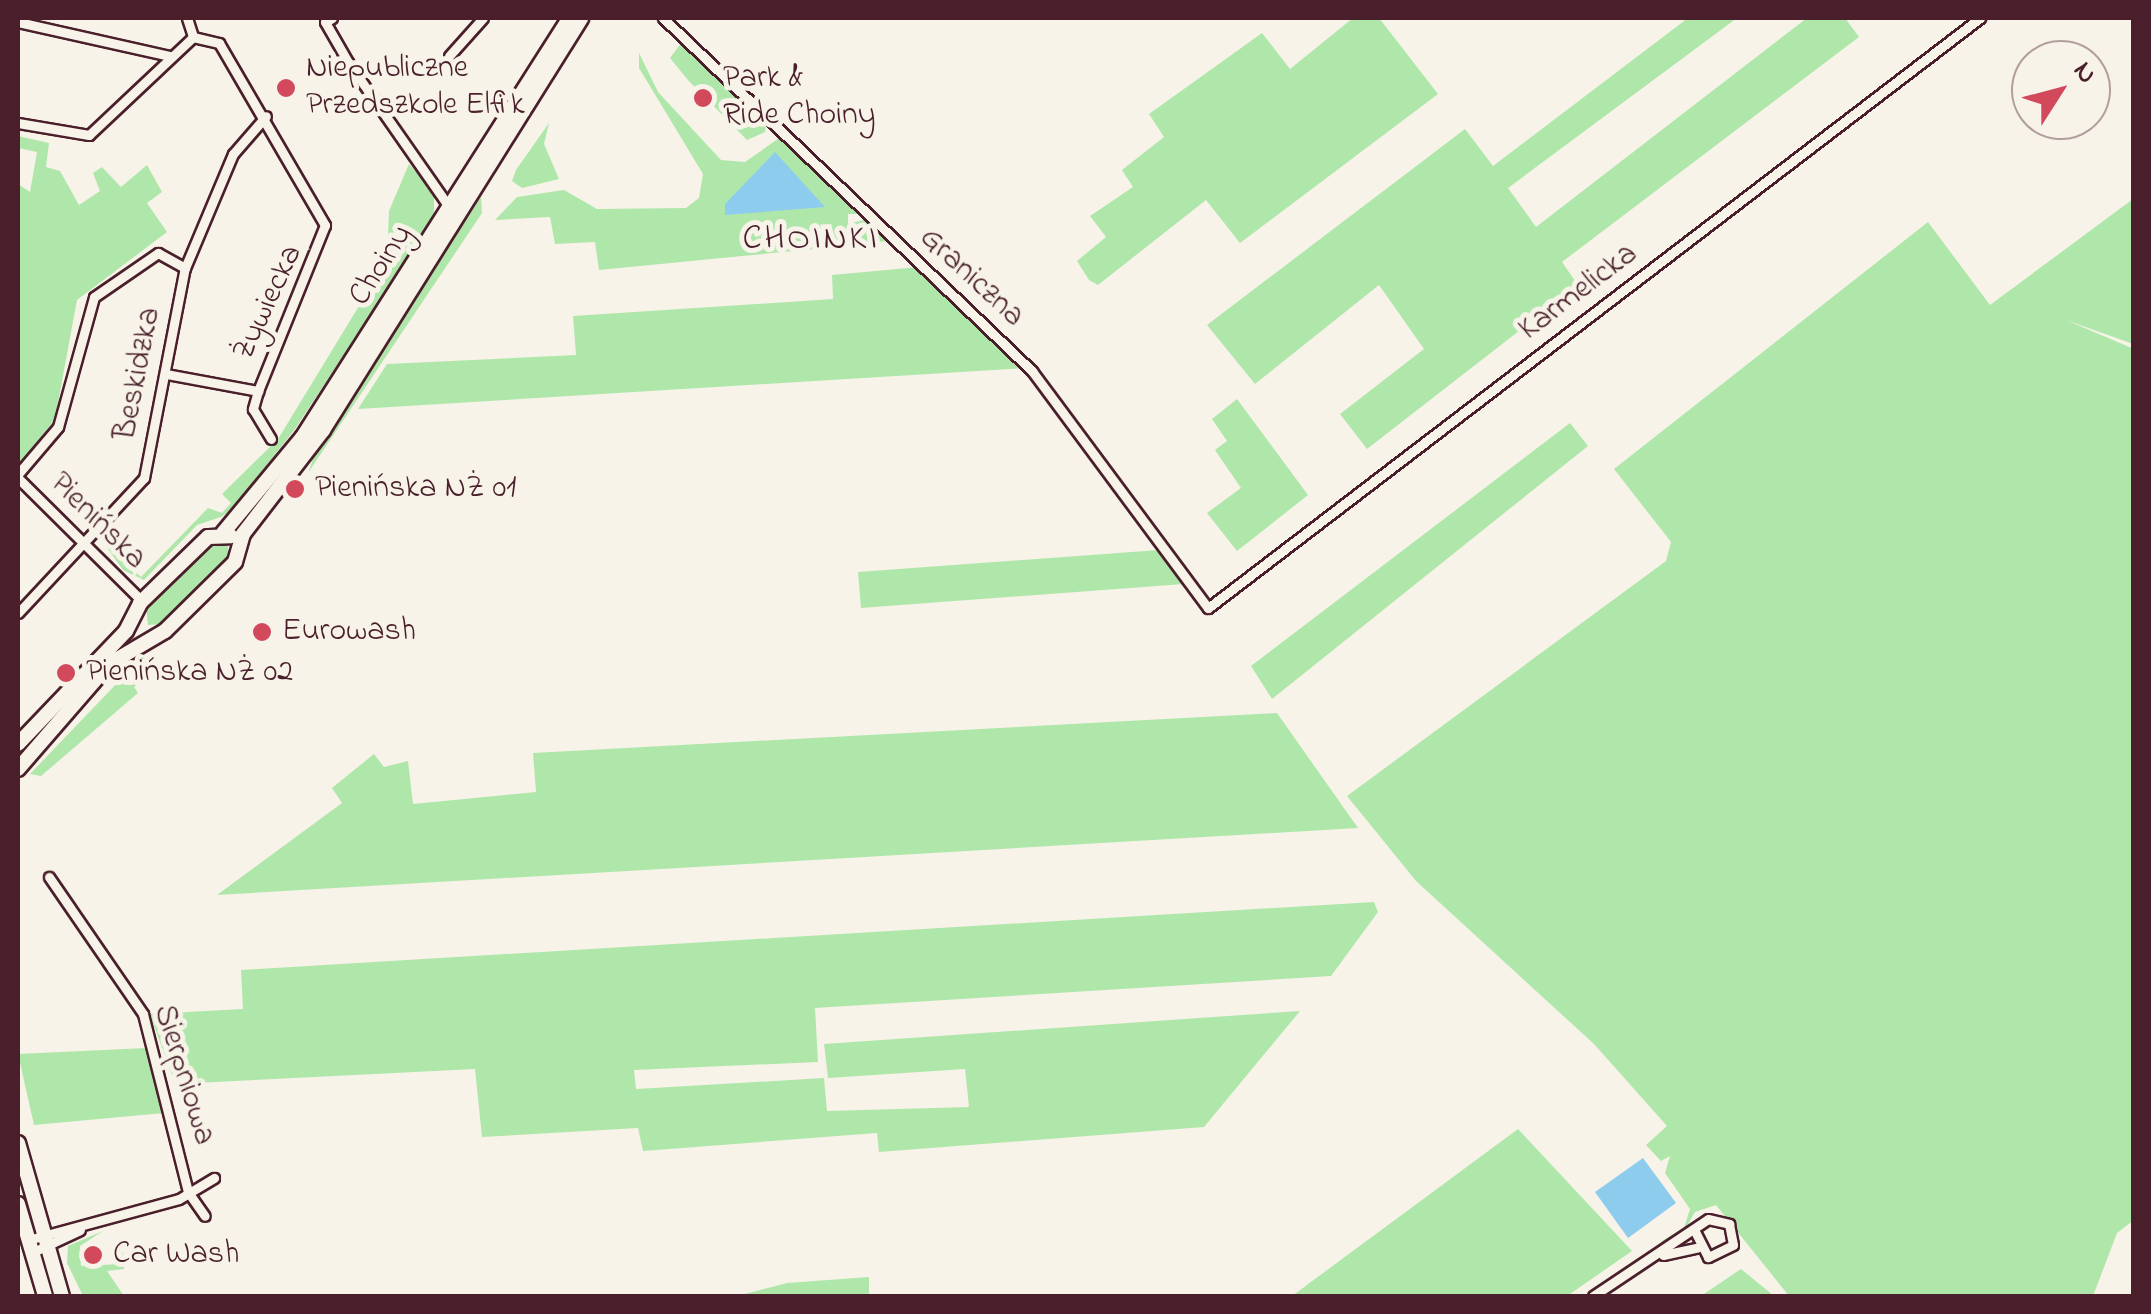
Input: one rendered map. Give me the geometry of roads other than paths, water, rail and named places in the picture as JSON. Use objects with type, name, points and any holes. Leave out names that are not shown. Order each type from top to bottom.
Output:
[{"type":"street","points":[[18,123],[90,136],[193,36],[187,18]]},
{"type":"street","points":[[332,18],[326,22],[393,132],[444,192],[450,211]]},
{"type":"street","points":[[449,56],[483,18]]},
{"type":"street","name":"Choiny","points":[[134,616],[142,601],[208,536],[223,533],[302,438],[466,188],[570,18]]},
{"type":"street","name":"Choiny","points":[[148,634],[168,629],[238,549],[484,183],[580,18]]},
{"type":"street","name":"Graniczna","points":[[664,18],[1026,364],[1208,608]]},
{"type":"street","name":"Karmelicka","points":[[1208,608],[1980,18]]},
{"type":"street","points":[[18,22],[170,56]]},
{"type":"street","name":"Żywiecka","points":[[193,36],[214,38],[266,116],[326,232],[253,408],[270,439]]},
{"type":"street","points":[[146,50],[153,73]]},
{"type":"street","name":"Beskidzka","points":[[18,614],[144,478],[185,268],[233,154],[266,116]]},
{"type":"street","points":[[444,192],[466,188]]},
{"type":"street","points":[[18,476],[58,427],[94,296],[158,253],[185,268]]},
{"type":"street","name":"Żywiecka","points":[[166,374],[258,391]]},
{"type":"street","name":"Pienińska","points":[[18,476],[142,601]]},
{"type":"street","points":[[223,533],[238,549]]},
{"type":"street","points":[[18,744],[134,616],[148,634],[93,680],[18,769]]},
{"type":"street","name":"Sierpniowa","points":[[49,877],[143,1014],[188,1192]]},
{"type":"street","points":[[18,1143],[44,1296]]},
{"type":"street","points":[[37,1244],[188,1192],[214,1178]]},
{"type":"street","points":[[188,1192],[205,1216]]},
{"type":"street","points":[[18,1204],[62,1296]]},
{"type":"street","points":[[1593,1296],[1714,1218],[1734,1234],[1720,1257],[1697,1248],[1656,1256]]},
{"type":"street","points":[[1695,1232],[1697,1248]]},
{"type":"water","points":[[775,152],[825,207],[725,215],[725,204]]},
{"type":"water","points":[[1643,1158],[1676,1203],[1628,1238],[1595,1192]]},
{"type":"place","name":"Niepubliczne Przedszkole Elfik","points":[[286,88]]},
{"type":"place","name":"Park & Ride Choiny","points":[[703,98]]},
{"type":"place","name":"Pienińska NŻ 01","points":[[295,489]]},
{"type":"place","name":"Eurowash","points":[[262,632]]},
{"type":"place","name":"Pienińska NŻ 02","points":[[66,673]]},
{"type":"place","name":"Car Wash","points":[[93,1255]]},
{"type":"district","name":"CHOINKI","points":[[811,240]]}]
